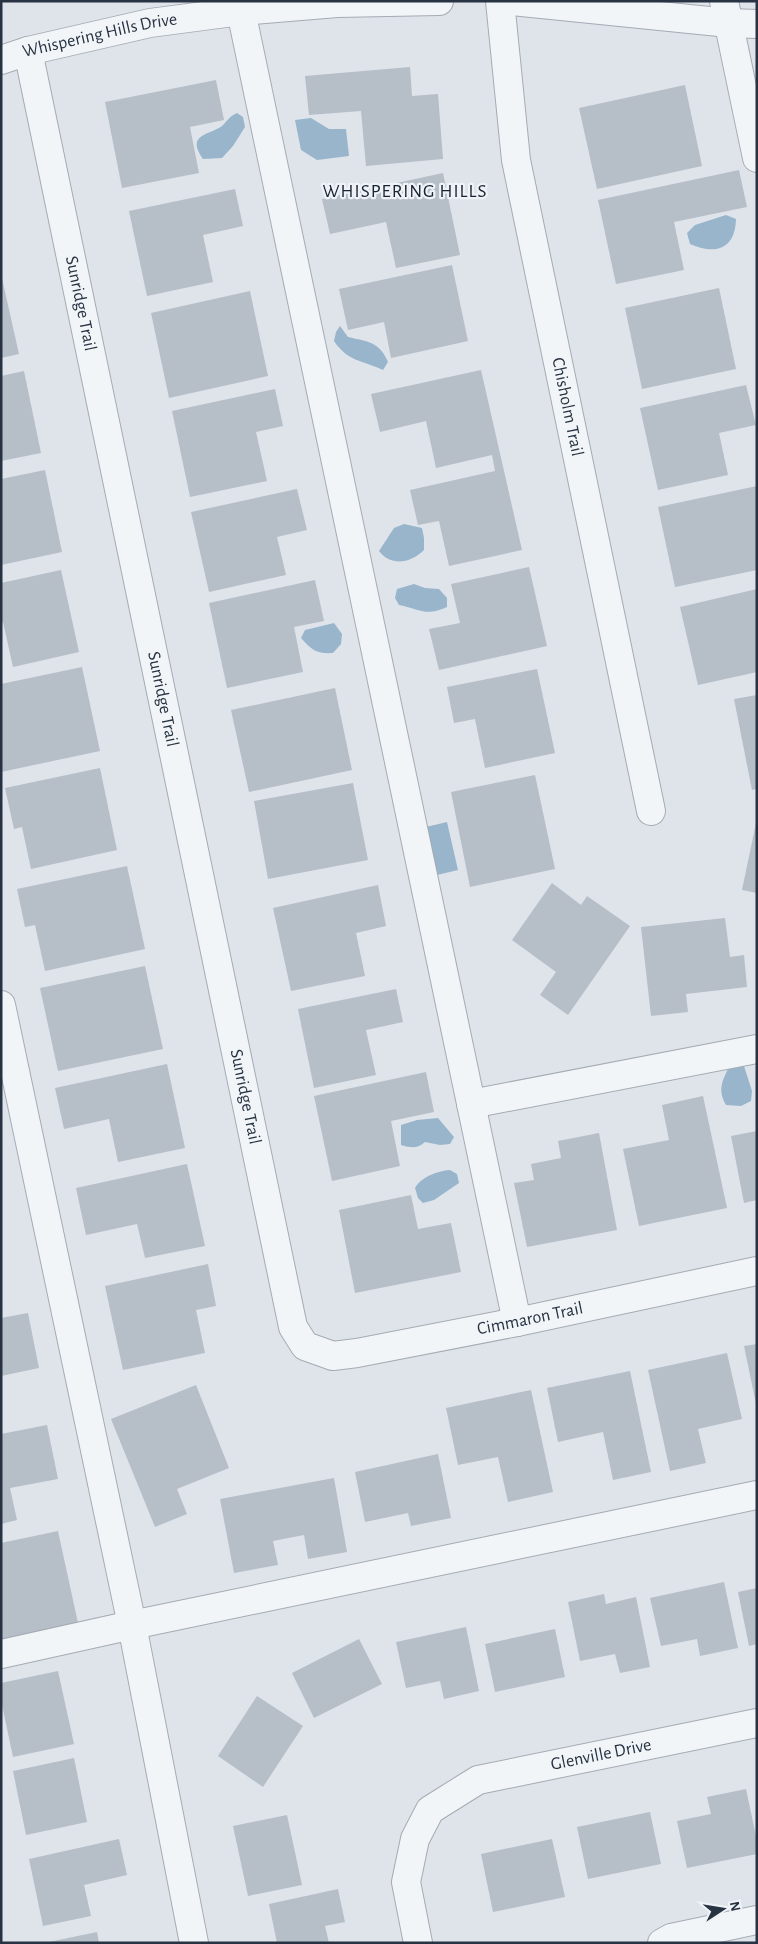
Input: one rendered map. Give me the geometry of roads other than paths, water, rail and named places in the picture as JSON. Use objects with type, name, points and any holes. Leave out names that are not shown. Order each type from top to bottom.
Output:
[{"type":"street","name":"Whispering Hills Drive","points":[[1,60],[28,51],[150,23],[258,7],[439,1]]},
{"type":"street","name":"Chisholm Trail","points":[[500,1],[516,160],[652,811]]},
{"type":"street","points":[[512,1],[726,12],[757,24]]},
{"type":"street","points":[[258,7],[471,1104],[517,1322]]},
{"type":"street","points":[[726,12],[757,158]]},
{"type":"street","name":"Sunridge Trail","points":[[28,51],[285,1293],[293,1327],[305,1346]]},
{"type":"street","points":[[1,1005],[132,1625],[194,1943]]},
{"type":"street","points":[[471,1104],[757,1048]]},
{"type":"street","name":"Cimmaron Trail","points":[[305,1346],[333,1356],[357,1353],[517,1322],[757,1271]]},
{"type":"street","points":[[1,1654],[757,1495]]},
{"type":"street","name":"Glenville Drive","points":[[418,1943],[406,1882],[415,1839],[430,1810],[450,1797],[478,1780],[757,1723]]},
{"type":"street","points":[[662,1943],[671,1938],[757,1920]]},
{"type":"water","points":[[237,113],[243,117],[245,127],[233,146],[222,158],[203,159],[198,151],[198,140],[201,136],[222,126],[230,117]]},
{"type":"water","points":[[311,118],[329,129],[346,129],[349,156],[317,160],[301,150],[295,120]]},
{"type":"water","points":[[726,215],[736,219],[732,238],[728,243],[715,249],[690,244],[687,233],[695,225]]},
{"type":"water","points":[[340,326],[348,337],[367,342],[381,350],[388,362],[383,370],[350,357],[339,348],[334,341]]},
{"type":"water","points":[[404,524],[422,528],[424,550],[407,560],[395,561],[389,559],[379,551],[394,528]]},
{"type":"water","points":[[414,584],[425,588],[439,589],[447,598],[447,607],[428,612],[399,605],[395,598],[397,589]]},
{"type":"water","points":[[334,623],[342,634],[341,644],[333,653],[322,653],[315,650],[308,646],[301,638],[305,630]]},
{"type":"water","points":[[447,822],[458,870],[437,875],[426,827]]},
{"type":"water","points":[[731,1062],[743,1063],[752,1091],[751,1101],[741,1106],[726,1105],[723,1099],[721,1088]]},
{"type":"water","points":[[438,1118],[454,1137],[450,1144],[440,1145],[425,1142],[414,1147],[401,1145],[401,1125],[417,1120]]},
{"type":"water","points":[[450,1170],[457,1174],[459,1183],[434,1200],[423,1203],[418,1198],[415,1188],[418,1184],[430,1175]]},
{"type":"district","name":"WHISPERING HILLS","points":[[405,191]]}]
